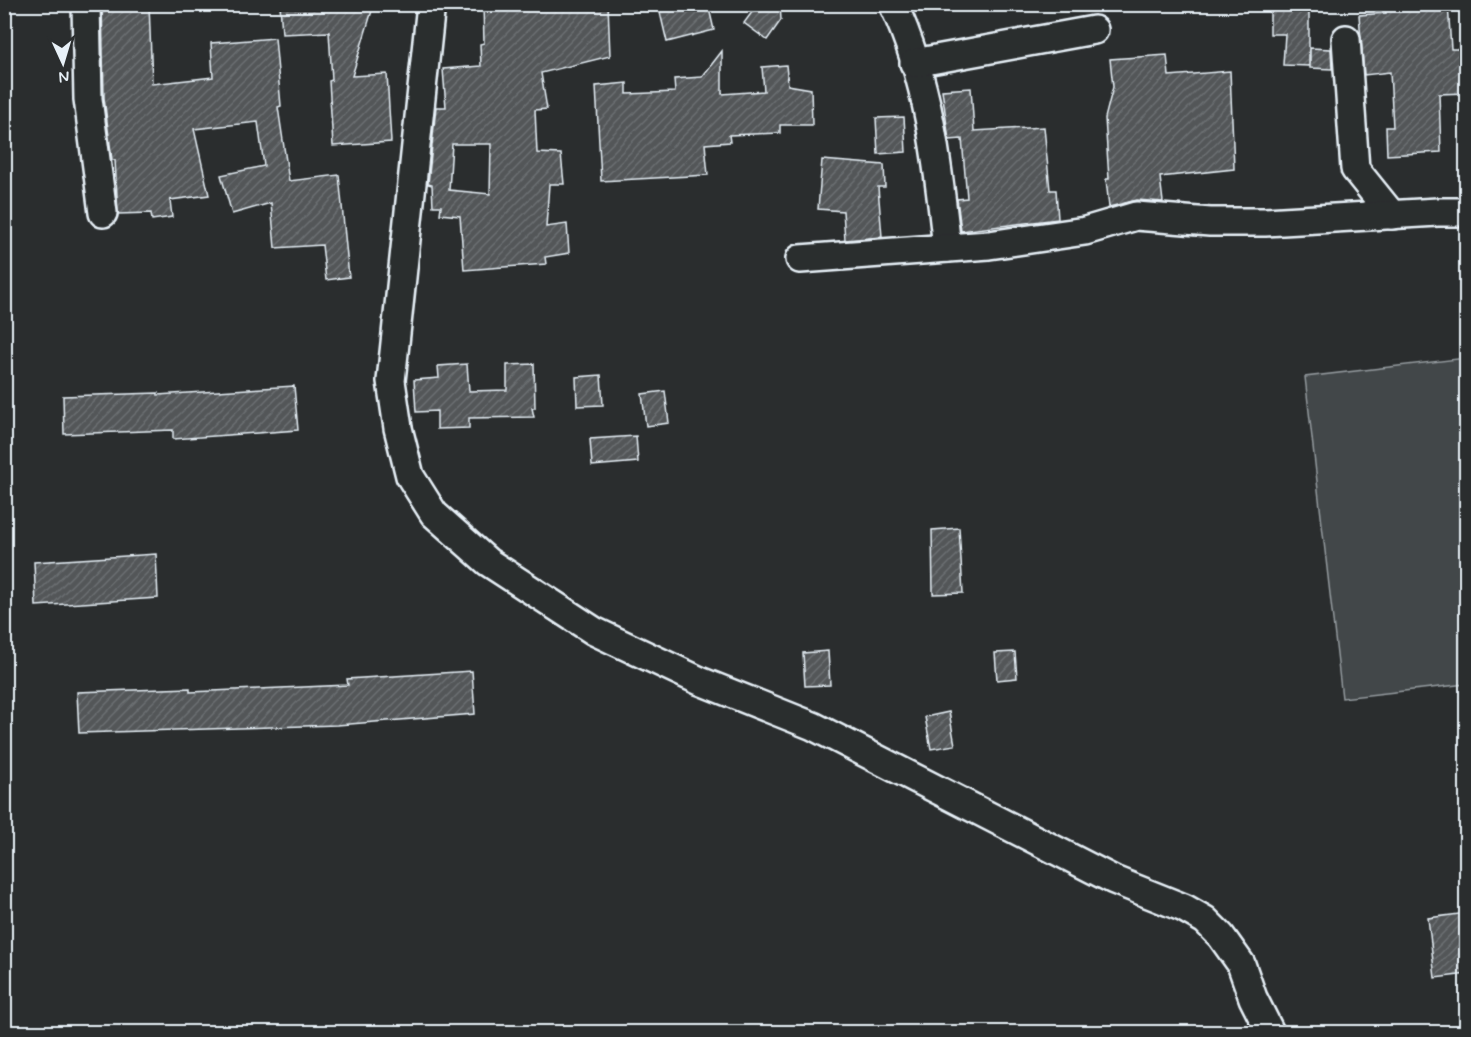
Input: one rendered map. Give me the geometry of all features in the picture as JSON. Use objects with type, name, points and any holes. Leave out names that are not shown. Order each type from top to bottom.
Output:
[{"type":"street","points":[[86,4],[88,99],[104,213]]},
{"type":"street","points":[[431,4],[391,381],[398,428],[411,476],[434,514],[488,562],[594,631],[700,681],[813,726],[1114,880],[1185,909],[1204,920],[1221,936],[1241,964],[1253,998],[1270,1032]]},
{"type":"street","points":[[893,4],[900,19],[927,105],[947,248]]},
{"type":"street","points":[[914,63],[1094,30]]},
{"type":"street","points":[[1346,39],[1355,169],[1392,215]]},
{"type":"street","points":[[800,259],[990,245],[1085,231],[1137,216],[1221,222],[1265,222],[1467,212]]},
{"type":"shaded area","points":[[1466,358],[1466,684],[1342,698],[1305,377]]},
{"type":"building","points":[[102,4],[149,4],[152,84],[213,77],[211,43],[275,38],[281,106],[278,107],[289,181],[339,175],[349,277],[326,280],[322,245],[275,248],[271,203],[232,214],[221,175],[264,166],[258,122],[194,129],[209,195],[170,200],[172,217],[152,220],[151,213],[118,214],[115,160],[112,160],[104,98]]},
{"type":"building","points":[[280,4],[374,4],[352,76],[387,74],[391,142],[333,146],[329,32],[282,34]]},
{"type":"building","points":[[483,4],[608,4],[610,56],[541,73],[547,109],[535,110],[537,153],[561,154],[564,184],[549,184],[546,227],[567,224],[569,253],[545,257],[546,264],[464,270],[460,216],[440,214],[441,206],[433,206],[432,185],[428,184],[436,107],[446,107],[443,69],[481,66],[480,44],[484,43]],"holes":[[[452,144],[491,144],[490,194],[449,190]]]},
{"type":"building","points":[[658,4],[708,4],[714,30],[667,42]]},
{"type":"building","points":[[758,4],[780,4],[781,20],[767,40],[744,23]]},
{"type":"building","points":[[1448,4],[1451,49],[1463,49],[1466,93],[1439,94],[1441,152],[1387,155],[1386,127],[1393,127],[1390,72],[1364,75],[1359,15],[1386,13],[1385,7]]},
{"type":"building","points":[[1270,6],[1309,8],[1309,66],[1283,65],[1285,34],[1270,34]]},
{"type":"building","points":[[1310,48],[1331,49],[1332,69],[1310,68]]},
{"type":"building","points":[[722,51],[722,94],[764,91],[762,67],[786,65],[788,85],[811,89],[812,125],[780,125],[780,133],[729,135],[730,142],[705,144],[708,175],[601,181],[596,86],[627,83],[627,94],[675,92],[674,79],[702,77]]},
{"type":"building","points":[[1167,55],[1169,76],[1230,71],[1234,169],[1160,177],[1163,202],[1137,200],[1109,207],[1105,118],[1113,87],[1110,59]]},
{"type":"building","points":[[971,88],[974,131],[1044,127],[1050,190],[1056,190],[1058,219],[961,231],[957,199],[967,198],[962,139],[949,140],[942,90]]},
{"type":"building","points":[[904,117],[906,152],[878,154],[876,118]]},
{"type":"building","points":[[822,160],[884,165],[885,187],[878,187],[882,237],[845,240],[843,211],[818,209]]},
{"type":"building","points":[[467,364],[469,391],[507,390],[507,365],[534,364],[535,408],[532,408],[534,417],[469,418],[469,428],[437,429],[437,411],[416,412],[414,380],[439,378],[438,366]]},
{"type":"building","points":[[601,375],[603,405],[577,406],[576,377]]},
{"type":"building","points":[[294,386],[298,430],[173,439],[173,430],[64,434],[63,396],[158,393],[158,395]]},
{"type":"building","points":[[665,391],[669,423],[646,426],[642,394]]},
{"type":"building","points":[[636,436],[638,462],[592,466],[590,439]]},
{"type":"building","points":[[959,528],[963,593],[933,594],[932,530]]},
{"type":"building","points":[[156,554],[158,598],[36,606],[34,562]]},
{"type":"building","points":[[828,651],[830,685],[805,686],[803,653]]},
{"type":"building","points":[[1015,652],[1017,678],[997,680],[995,653]]},
{"type":"building","points":[[472,671],[475,714],[337,725],[79,733],[77,692],[190,688],[190,692],[348,685],[347,679]]},
{"type":"building","points":[[949,712],[955,745],[931,749],[925,717]]},
{"type":"building","points":[[1467,913],[1467,974],[1435,978],[1428,918]]}]
